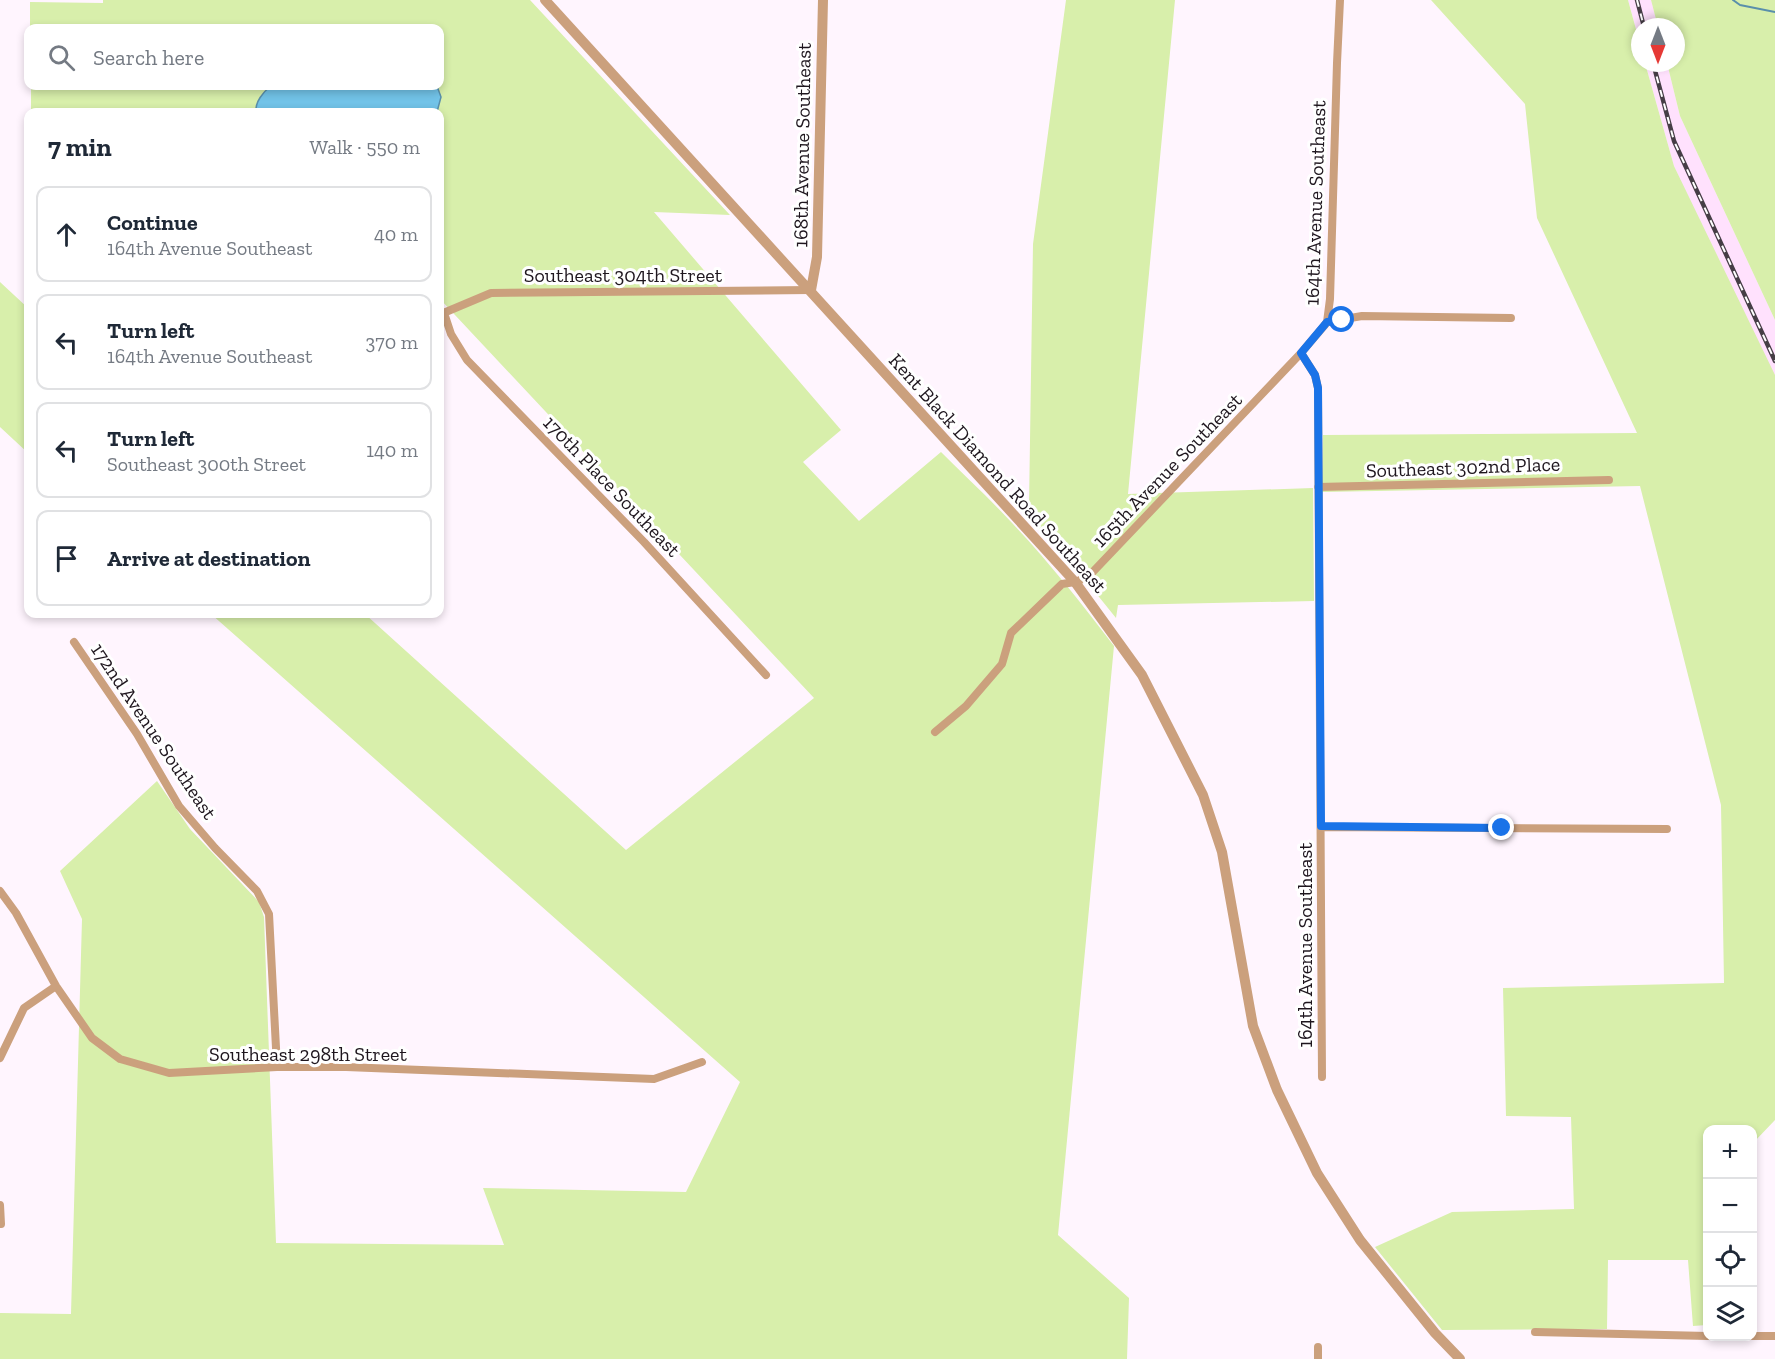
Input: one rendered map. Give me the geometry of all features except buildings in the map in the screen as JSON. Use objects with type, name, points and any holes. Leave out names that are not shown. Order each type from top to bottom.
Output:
[{"type":"street","name":"Kent Black Diamond Road Southeast","points":[[545,0],[1075,582],[1142,675],[1203,795],[1222,852],[1253,1026],[1277,1089],[1317,1173],[1360,1240],[1435,1333],[1460,1359]]},
{"type":"street","name":"168th Avenue Southeast","points":[[811,290],[817,257],[823,0]]},
{"type":"street","name":"164th Avenue Southeast","points":[[1322,1077],[1318,388],[1315,375],[1301,353],[1327,322],[1332,271],[1340,0]]},
{"type":"street","name":"Southeast 304th Street","points":[[444,313],[491,293],[811,290]]},
{"type":"street","points":[[1327,322],[1362,316],[1511,318]]},
{"type":"street","name":"170th Place Southeast","points":[[444,318],[467,360],[644,542],[766,675]]},
{"type":"street","name":"165th Avenue Southeast","points":[[935,732],[966,706],[1002,664],[1011,633],[1062,584],[1088,577],[1301,353]]},
{"type":"street","name":"Southeast 302nd Place","points":[[1318,488],[1610,480]]},
{"type":"street","name":"172nd Avenue Southeast","points":[[74,642],[137,734],[179,806],[215,848],[257,891],[269,914],[277,1068]]},
{"type":"street","points":[[1321,826],[1667,829]]},
{"type":"street","name":"Southeast 298th Street","points":[[0,891],[16,913],[56,986],[92,1038],[120,1059],[169,1073],[277,1068],[346,1068],[654,1079],[702,1062]]},
{"type":"street","points":[[0,1058],[24,1008],[56,986]]},
{"type":"street","points":[[0,1205],[1,1224]]},
{"type":"street","points":[[1535,1332],[1703,1336]]},
{"type":"street","points":[[1757,1336],[1775,1336]]},
{"type":"street","points":[[1318,1347],[1318,1359]]},
{"type":"shaded area","points":[[1628,0],[1651,0],[1656,18],[1633,18]]},
{"type":"shaded area","points":[[1648,72],[1669,72],[1680,116],[1775,320],[1775,385],[1674,166]]},
{"type":"green space","points":[[103,0],[530,0],[730,215],[654,212],[841,430],[803,462],[859,521],[941,452],[1026,538],[1065,583],[1114,646],[1058,1235],[1129,1298],[1127,1359],[0,1359],[0,1313],[71,1314],[82,919],[60,871],[157,781],[190,829],[259,902],[264,917],[276,1243],[504,1245],[483,1188],[686,1192],[740,1082],[216,618],[369,618],[626,850],[814,698],[444,303],[444,108],[31,108],[31,90],[444,90],[444,24],[30,24],[30,2],[103,3]]},
{"type":"green space","points":[[1066,0],[1175,0],[1128,494],[1313,488],[1314,601],[1118,605],[1116,618],[1070,561],[1023,513],[1029,506],[1033,244]]},
{"type":"green space","points":[[1431,0],[1628,0],[1633,18],[1631,18],[1631,72],[1648,72],[1674,166],[1775,375],[1775,1120],[1757,1139],[1757,1125],[1703,1125],[1703,1325],[1693,1326],[1688,1260],[1608,1260],[1607,1329],[1442,1330],[1375,1247],[1452,1212],[1574,1209],[1571,1117],[1506,1116],[1503,988],[1724,983],[1721,805],[1640,486],[1322,492],[1323,435],[1637,433],[1537,218],[1525,104]]},
{"type":"green space","points":[[1651,0],[1775,0],[1775,320],[1680,116],[1669,72],[1685,72],[1685,18],[1656,18]]},
{"type":"green space","points":[[0,282],[24,304],[24,449],[0,427]]},
{"type":"water","points":[[438,90],[441,97],[438,108],[257,108],[265,91]]},
{"type":"waterway","points":[[1733,0],[1740,5],[1775,12]]},
{"type":"railway","points":[[1637,0],[1642,18]]},
{"type":"railway","points":[[1655,72],[1674,141],[1775,361]]},
{"type":"route","points":[[1342,320],[1327,322],[1301,353],[1315,375],[1318,388],[1321,826],[1502,828]]}]
